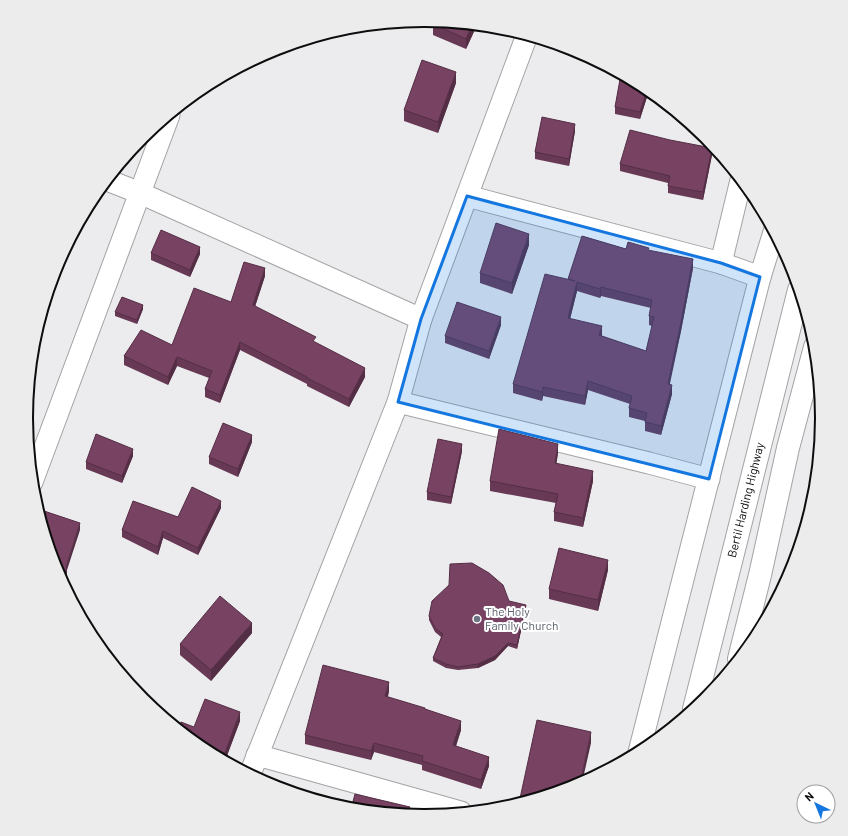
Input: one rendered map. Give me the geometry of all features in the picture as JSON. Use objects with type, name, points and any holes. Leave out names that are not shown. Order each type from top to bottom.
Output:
[{"type":"main road","name":"Bertil Harding Highway","points":[[697,697],[797,300]]},
{"type":"main road","points":[[743,644],[760,575],[788,448],[811,362]]},
{"type":"street","points":[[444,808],[254,765],[398,402],[421,320],[525,40]]},
{"type":"street","points":[[36,470],[165,125]]},
{"type":"street","points":[[112,182],[140,193],[421,320]]},
{"type":"street","points":[[721,263],[739,187]]},
{"type":"street","points":[[467,196],[721,263],[760,277]]},
{"type":"street","points":[[641,743],[760,277],[772,239]]},
{"type":"street","points":[[398,402],[642,461],[709,479]]},
{"type":"highlighted area","points":[[467,196],[721,263],[760,277],[709,479],[398,402],[421,319]]},
{"type":"building","points":[[441,28],[470,30],[466,39]]},
{"type":"building","points":[[422,60],[456,72],[438,122],[404,110]]},
{"type":"building","points":[[620,79],[645,96],[640,112],[615,107]]},
{"type":"building","points":[[542,117],[575,124],[569,159],[535,152]]},
{"type":"building","points":[[630,130],[705,147],[711,153],[703,192],[668,186],[670,176],[620,164]]},
{"type":"building","points":[[496,223],[529,234],[512,283],[480,273]]},
{"type":"building","points":[[161,230],[200,247],[190,270],[151,253]]},
{"type":"building","points":[[582,236],[626,249],[628,242],[649,248],[648,250],[693,259],[668,384],[672,385],[661,426],[645,422],[647,413],[629,408],[632,396],[588,381],[585,396],[543,387],[542,392],[513,384],[545,274],[575,281],[568,279]],"holes":[[[577,282],[600,289],[601,287],[652,300],[649,316],[654,317],[646,351],[599,335],[602,326],[568,318]]]},
{"type":"building","points":[[244,262],[265,268],[253,305],[316,337],[313,341],[365,368],[349,399],[240,342],[220,395],[205,389],[212,371],[177,357],[168,377],[124,356],[141,330],[172,345],[194,288],[231,302]]},
{"type":"building","points":[[122,297],[143,305],[137,320],[115,312]]},
{"type":"building","points":[[457,302],[501,317],[489,351],[445,336]]},
{"type":"building","points":[[223,423],[252,435],[238,469],[209,457]]},
{"type":"building","points":[[499,429],[558,444],[555,463],[593,471],[583,518],[554,512],[558,494],[490,481]]},
{"type":"building","points":[[96,434],[133,449],[122,476],[86,462]]},
{"type":"building","points":[[438,439],[462,444],[451,497],[427,492]]},
{"type":"building","points":[[192,487],[221,501],[198,548],[163,531],[158,547],[122,530],[133,501],[178,517]]},
{"type":"building","points":[[44,511],[80,523],[65,573],[54,544]]},
{"type":"building","points":[[559,548],[608,560],[598,600],[549,589]]},
{"type":"building","name":"The Holy Family Church","points":[[472,563],[489,573],[503,585],[509,601],[526,605],[517,645],[508,643],[495,656],[478,664],[458,667],[446,664],[433,658],[443,634],[435,628],[429,616],[432,601],[449,585],[450,564]]},
{"type":"building","points":[[220,596],[252,623],[211,670],[180,644]]},
{"type":"building","points":[[323,665],[389,682],[385,696],[461,721],[453,745],[489,757],[481,780],[422,761],[423,756],[374,743],[371,751],[305,735]]},
{"type":"building","points":[[205,699],[240,712],[225,753],[207,743],[181,724],[181,722],[194,727]]},
{"type":"building","points":[[537,720],[591,732],[582,776],[550,788],[520,797]]},
{"type":"building","points":[[355,794],[410,807],[410,808],[373,806],[353,802]]},
{"type":"place","name":"The Holy Family Church","points":[[477,619]]}]
